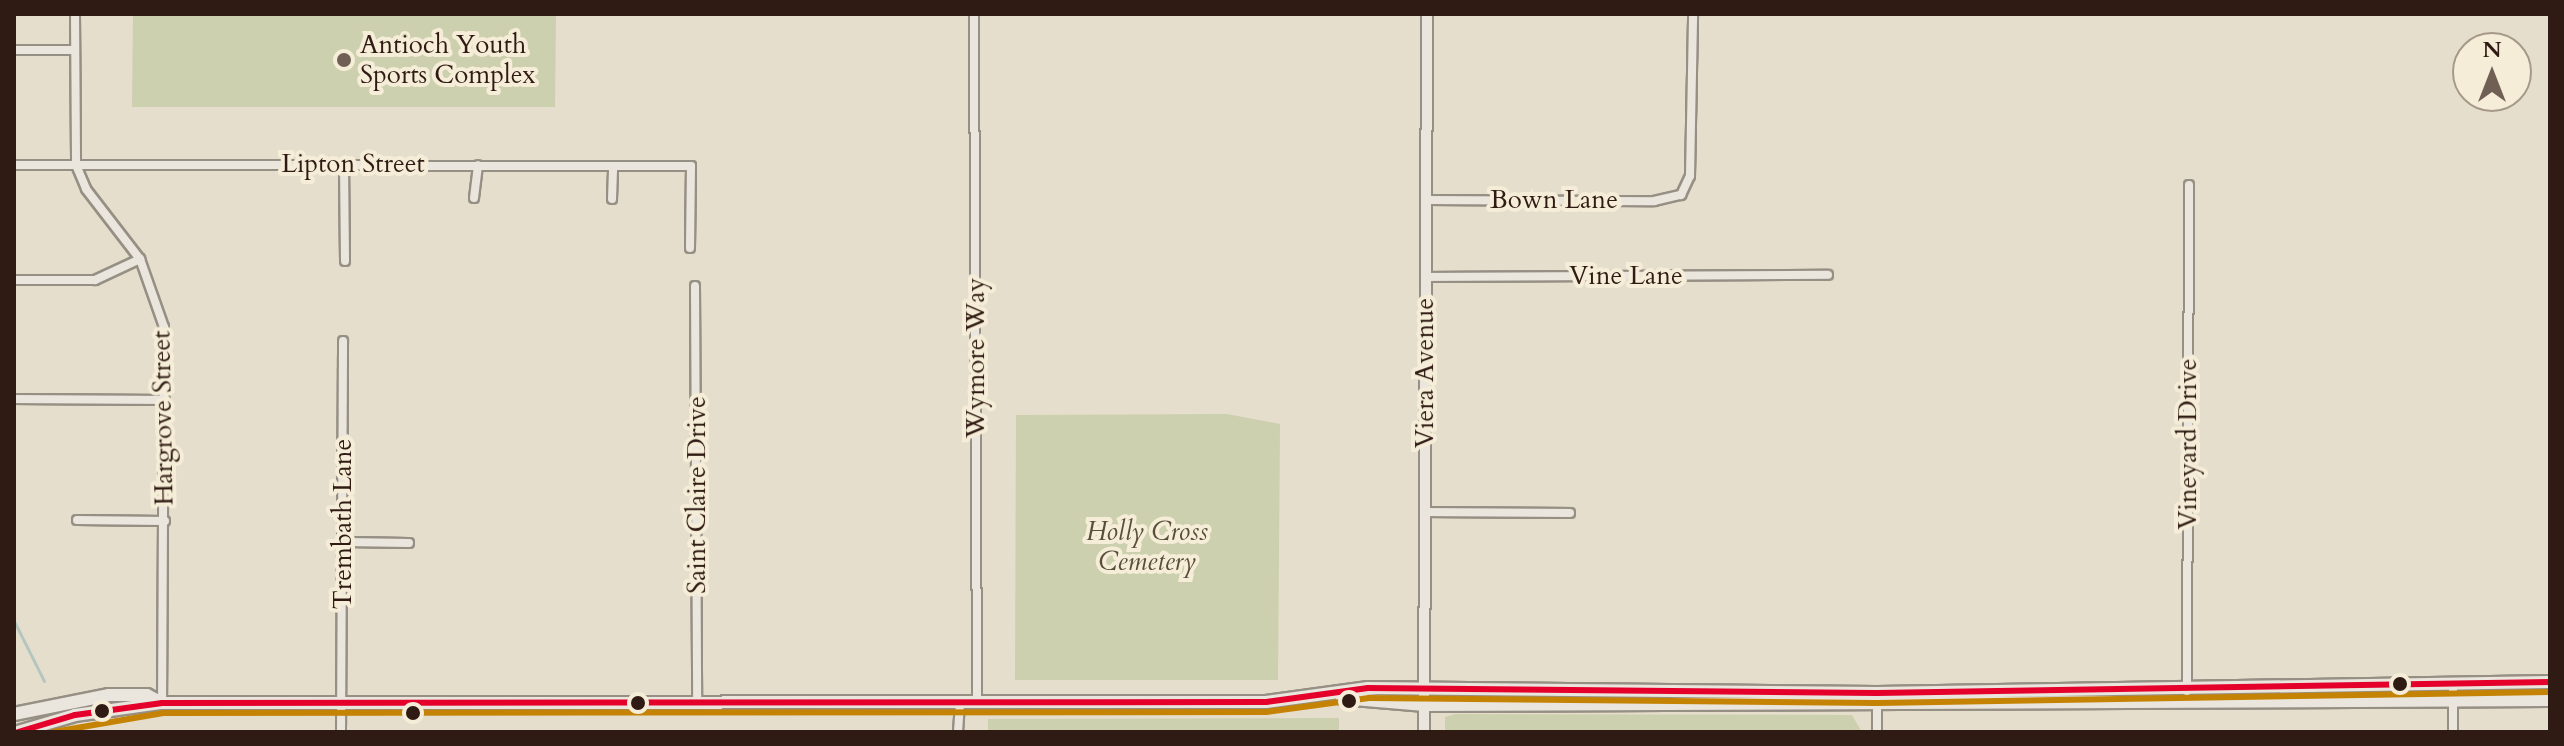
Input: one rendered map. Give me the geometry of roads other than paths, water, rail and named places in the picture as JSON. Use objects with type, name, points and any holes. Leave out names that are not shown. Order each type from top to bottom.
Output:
[{"type":"main road","points":[[18,732],[75,715],[162,703],[342,706],[1339,697],[1425,705],[1877,699],[2187,686],[2550,682]]},
{"type":"main road","points":[[1339,697],[1368,688],[2187,704],[2550,700]]},
{"type":"main road","points":[[14,714],[109,695],[147,695],[162,703]]},
{"type":"street","name":"Hargrove Street","points":[[75,14],[76,165],[86,189],[140,259],[164,327],[162,703]]},
{"type":"street","name":"Wymore Way","points":[[974,14],[977,702]]},
{"type":"street","name":"Viera Avenue","points":[[1424,732],[1427,14]]},
{"type":"street","name":"Bown Lane","points":[[1426,200],[1654,201],[1681,195],[1690,176],[1693,14]]},
{"type":"street","points":[[14,50],[75,50]]},
{"type":"street","points":[[344,164],[345,261]]},
{"type":"street","name":"Lipton Street","points":[[14,165],[478,165],[613,170],[691,166],[690,248]]},
{"type":"street","points":[[474,198],[478,165]]},
{"type":"street","points":[[612,199],[613,170]]},
{"type":"street","name":"Vineyard Drive","points":[[2187,704],[2189,185]]},
{"type":"street","points":[[14,280],[95,280],[140,259]]},
{"type":"street","name":"Vine Lane","points":[[1425,277],[1828,275]]},
{"type":"street","name":"Saint Claire Drive","points":[[695,286],[697,704]]},
{"type":"street","name":"Trembath Lane","points":[[341,732],[345,542],[343,341]]},
{"type":"street","points":[[14,399],[165,400]]},
{"type":"street","points":[[1424,512],[1570,513]]},
{"type":"street","points":[[77,520],[165,521]]},
{"type":"street","points":[[345,542],[409,543]]},
{"type":"street","points":[[2453,683],[2453,732]]},
{"type":"street","points":[[1877,699],[1877,732]]},
{"type":"street","points":[[958,732],[960,702]]},
{"type":"waterway","points":[[14,621],[44,681]]},
{"type":"place","name":"Antioch Youth Sports Complex","points":[[344,60]]},
{"type":"park label","name":"Holly Cross Cemetery","points":[[1147,547]]}]
